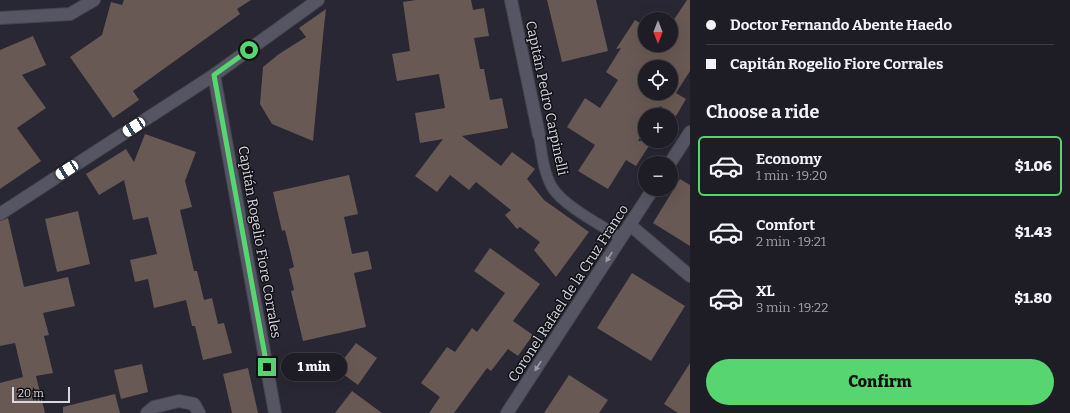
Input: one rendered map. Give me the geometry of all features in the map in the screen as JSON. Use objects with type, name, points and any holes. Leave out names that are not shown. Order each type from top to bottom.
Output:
[{"type":"street","points":[[0,18],[70,14],[94,0]]},
{"type":"street","points":[[0,214],[214,75],[318,0]]},
{"type":"street","name":"Capitán Pedro Carpinelli","points":[[511,0],[539,135]]},
{"type":"street","name":"Capitán Rogelio Fiore Corrales","points":[[214,75],[275,413]]},
{"type":"street","points":[[675,156],[690,132]]},
{"type":"street","name":"Coronel Rafael de la Cruz Franco","points":[[507,413],[649,196]]},
{"type":"street","points":[[630,225],[690,276]]},
{"type":"street","points":[[147,413],[154,407],[179,402],[194,404],[199,413]]},
{"type":"lane","name":"Capitán Pedro Carpinelli","points":[[539,135],[544,168],[552,187],[570,205],[621,238]]},
{"type":"building","points":[[124,0],[251,0],[237,9],[240,14],[133,91],[139,100],[113,118],[70,57],[102,35],[111,2],[122,5]]},
{"type":"building","points":[[416,0],[471,0],[473,10],[484,8],[489,36],[474,38],[480,69],[484,69],[490,100],[502,98],[508,128],[462,136],[501,166],[512,152],[535,169],[527,179],[544,200],[589,232],[556,277],[534,250],[540,242],[520,227],[517,229],[505,215],[511,210],[476,182],[469,190],[450,175],[437,192],[415,176],[443,139],[420,143],[415,113],[445,108],[439,74],[397,81],[392,54],[410,51],[403,2]]},
{"type":"building","points":[[547,0],[596,0],[608,51],[562,62]]},
{"type":"building","points":[[687,0],[690,0],[690,71],[678,90],[678,60],[638,60],[638,100],[678,100],[678,94],[686,99],[678,113],[678,108],[663,108],[660,106],[659,108],[638,108],[638,148],[648,148],[642,156],[638,156],[638,163],[636,166],[626,160],[608,189],[578,171],[595,145],[567,127],[585,98],[600,108],[618,80],[606,72],[621,48],[616,49],[635,20],[638,22],[638,52],[678,52],[678,14]]},
{"type":"building","points":[[326,9],[313,141],[272,124],[260,104],[263,67],[279,54],[306,37],[299,28]]},
{"type":"building","points":[[33,36],[46,65],[22,75],[46,108],[17,128],[41,161],[0,189],[0,50]]},
{"type":"building","points":[[145,134],[196,152],[185,181],[192,207],[180,210],[194,271],[197,271],[204,300],[212,298],[218,324],[224,323],[232,353],[203,360],[195,326],[192,326],[186,300],[154,308],[148,279],[135,282],[130,260],[157,254],[148,217],[133,220],[124,180],[99,195],[86,174],[126,149],[134,162]]},
{"type":"building","points":[[349,175],[358,214],[344,217],[352,254],[368,251],[372,269],[354,273],[366,327],[303,341],[291,291],[294,290],[289,269],[294,267],[285,230],[282,231],[273,192]]},
{"type":"building","points":[[680,179],[690,185],[690,246],[653,223],[670,196],[678,196],[678,182]]},
{"type":"building","points":[[78,211],[90,264],[57,272],[45,219]]},
{"type":"building","points":[[8,218],[24,287],[68,277],[75,306],[43,313],[49,335],[44,336],[53,373],[36,376],[45,413],[0,413],[0,383],[23,377],[15,343],[0,346],[0,221]]},
{"type":"building","points":[[490,248],[540,284],[513,321],[533,335],[518,356],[508,349],[491,371],[487,368],[454,413],[429,413],[440,397],[421,383],[447,347],[455,352],[472,328],[477,332],[505,293],[474,271]]},
{"type":"building","points":[[632,273],[685,306],[651,361],[597,328]]},
{"type":"building","points":[[356,343],[377,358],[358,385],[336,369]]},
{"type":"building","points":[[690,363],[690,413],[678,413],[664,404]]},
{"type":"building","points":[[142,364],[148,392],[121,399],[114,370]]},
{"type":"building","points":[[248,368],[258,413],[232,413],[223,374]]},
{"type":"building","points":[[569,375],[608,400],[599,413],[544,413]]},
{"type":"building","points":[[352,391],[382,413],[335,413]]},
{"type":"building","points":[[115,394],[120,413],[63,413],[63,407]]},
{"type":"route","points":[[249,50],[214,75],[267,367]]}]
